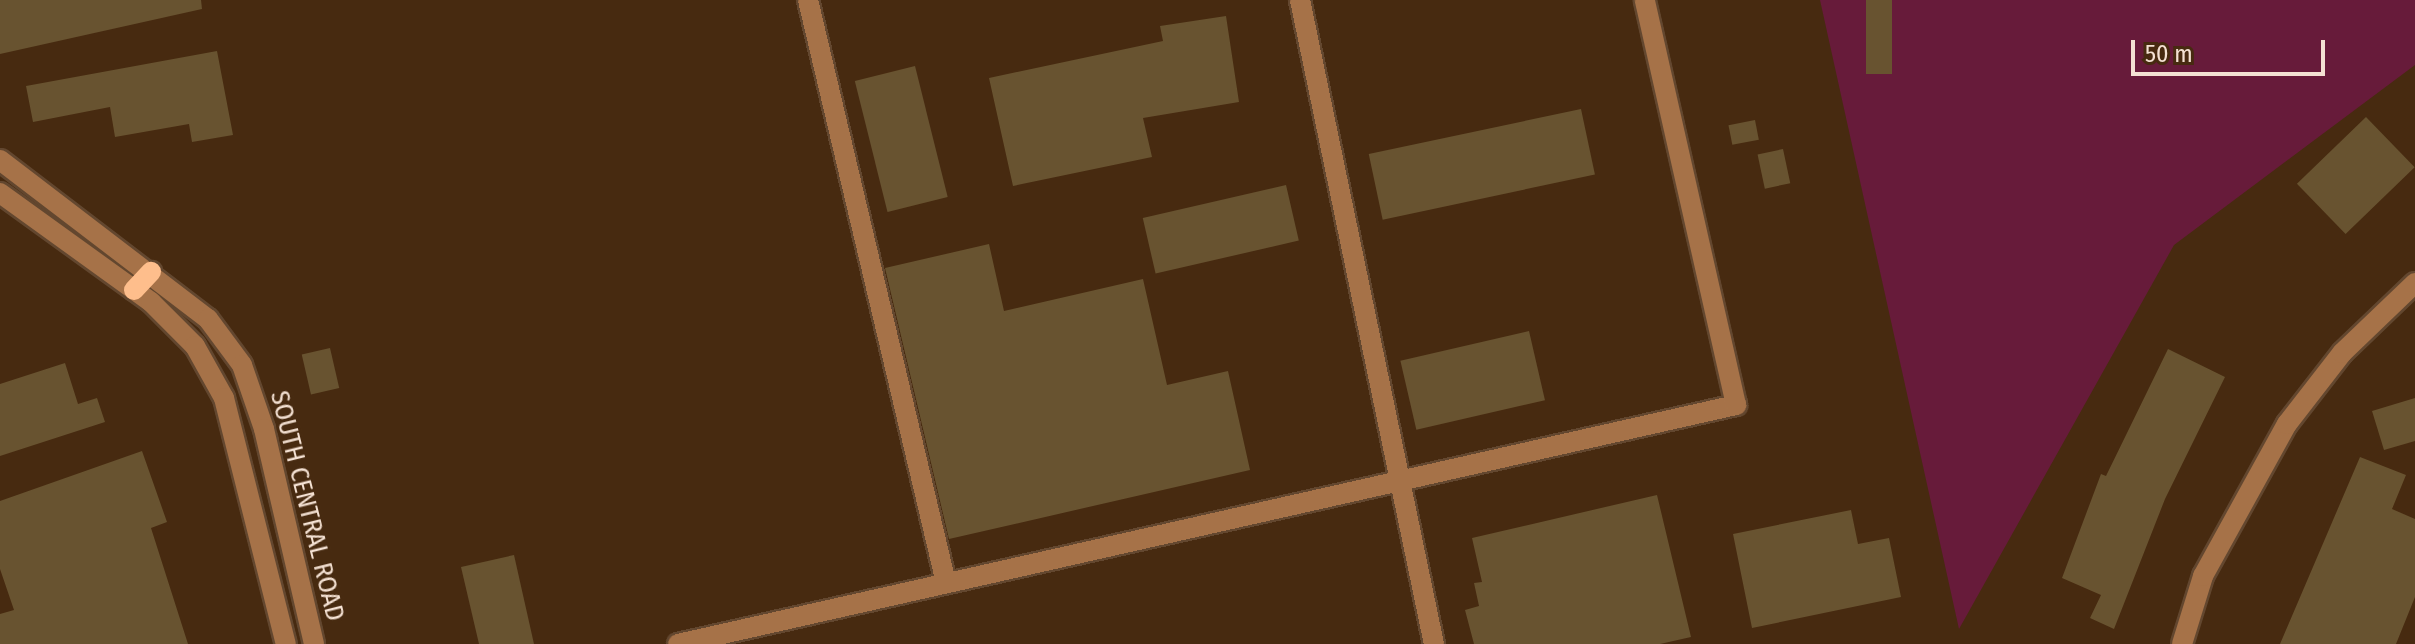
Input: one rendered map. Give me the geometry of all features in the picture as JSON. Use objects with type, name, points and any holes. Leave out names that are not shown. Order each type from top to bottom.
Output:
[{"type":"main road","points":[[134,290],[151,272]]},
{"type":"street","points":[[808,0],[946,583]]},
{"type":"street","points":[[1300,0],[1397,482],[1434,644]]},
{"type":"street","points":[[678,644],[1736,405],[1645,0]]},
{"type":"street","name":"SOUTH CENTRAL ROAD","points":[[0,160],[151,272],[208,319],[242,365],[264,429],[314,644]]},
{"type":"street","name":"SOUTH CENTRAL ROAD","points":[[0,193],[134,290],[195,346],[224,398],[286,644]]},
{"type":"street","points":[[2182,644],[2203,576],[2287,424],[2342,353],[2415,283]]},
{"type":"shaded area","points":[[1820,0],[2415,0],[2415,65],[2174,245],[1959,629]]},
{"type":"building","points":[[0,0],[201,0],[202,9],[0,54]]},
{"type":"building","points":[[1866,0],[1892,0],[1892,74],[1866,74]]},
{"type":"building","points":[[1226,16],[1239,102],[1143,118],[1152,157],[1013,186],[989,78],[1163,41],[1160,26]]},
{"type":"building","points":[[217,51],[233,135],[192,142],[189,124],[115,137],[110,107],[33,122],[26,86]]},
{"type":"building","points":[[915,66],[948,197],[888,212],[855,81]]},
{"type":"building","points":[[1581,109],[1595,175],[1383,220],[1369,154]]},
{"type":"building","points":[[2366,117],[2415,167],[2346,234],[2297,184]]},
{"type":"building","points":[[1755,120],[1759,140],[1732,145],[1728,125]]},
{"type":"building","points":[[1783,149],[1790,183],[1765,189],[1758,154]]},
{"type":"building","points":[[1286,185],[1299,241],[1156,274],[1143,218]]},
{"type":"building","points":[[989,244],[1004,311],[1143,279],[1167,385],[1228,371],[1250,470],[949,539],[885,268]]},
{"type":"building","points":[[1529,331],[1545,400],[1416,430],[1400,361]]},
{"type":"building","points":[[330,348],[339,388],[311,394],[302,355]]},
{"type":"building","points":[[2168,349],[2225,377],[2165,499],[2114,629],[2090,618],[2101,595],[2062,578],[2101,474],[2106,476]]},
{"type":"building","points":[[65,363],[78,404],[97,398],[105,422],[0,456],[0,384]]},
{"type":"building","points":[[2415,398],[2415,441],[2384,450],[2372,411]]},
{"type":"building","points":[[142,451],[167,522],[151,528],[188,644],[0,644],[0,614],[14,610],[0,569],[0,501]]},
{"type":"building","points":[[2360,457],[2406,475],[2392,509],[2415,519],[2415,597],[2396,644],[2280,644]]},
{"type":"building","points":[[1657,495],[1691,637],[1660,644],[1474,644],[1465,610],[1479,606],[1474,583],[1482,582],[1472,538]]},
{"type":"building","points":[[1851,510],[1858,544],[1889,538],[1901,597],[1752,628],[1733,534]]},
{"type":"building","points":[[514,555],[534,644],[479,644],[461,567]]}]
